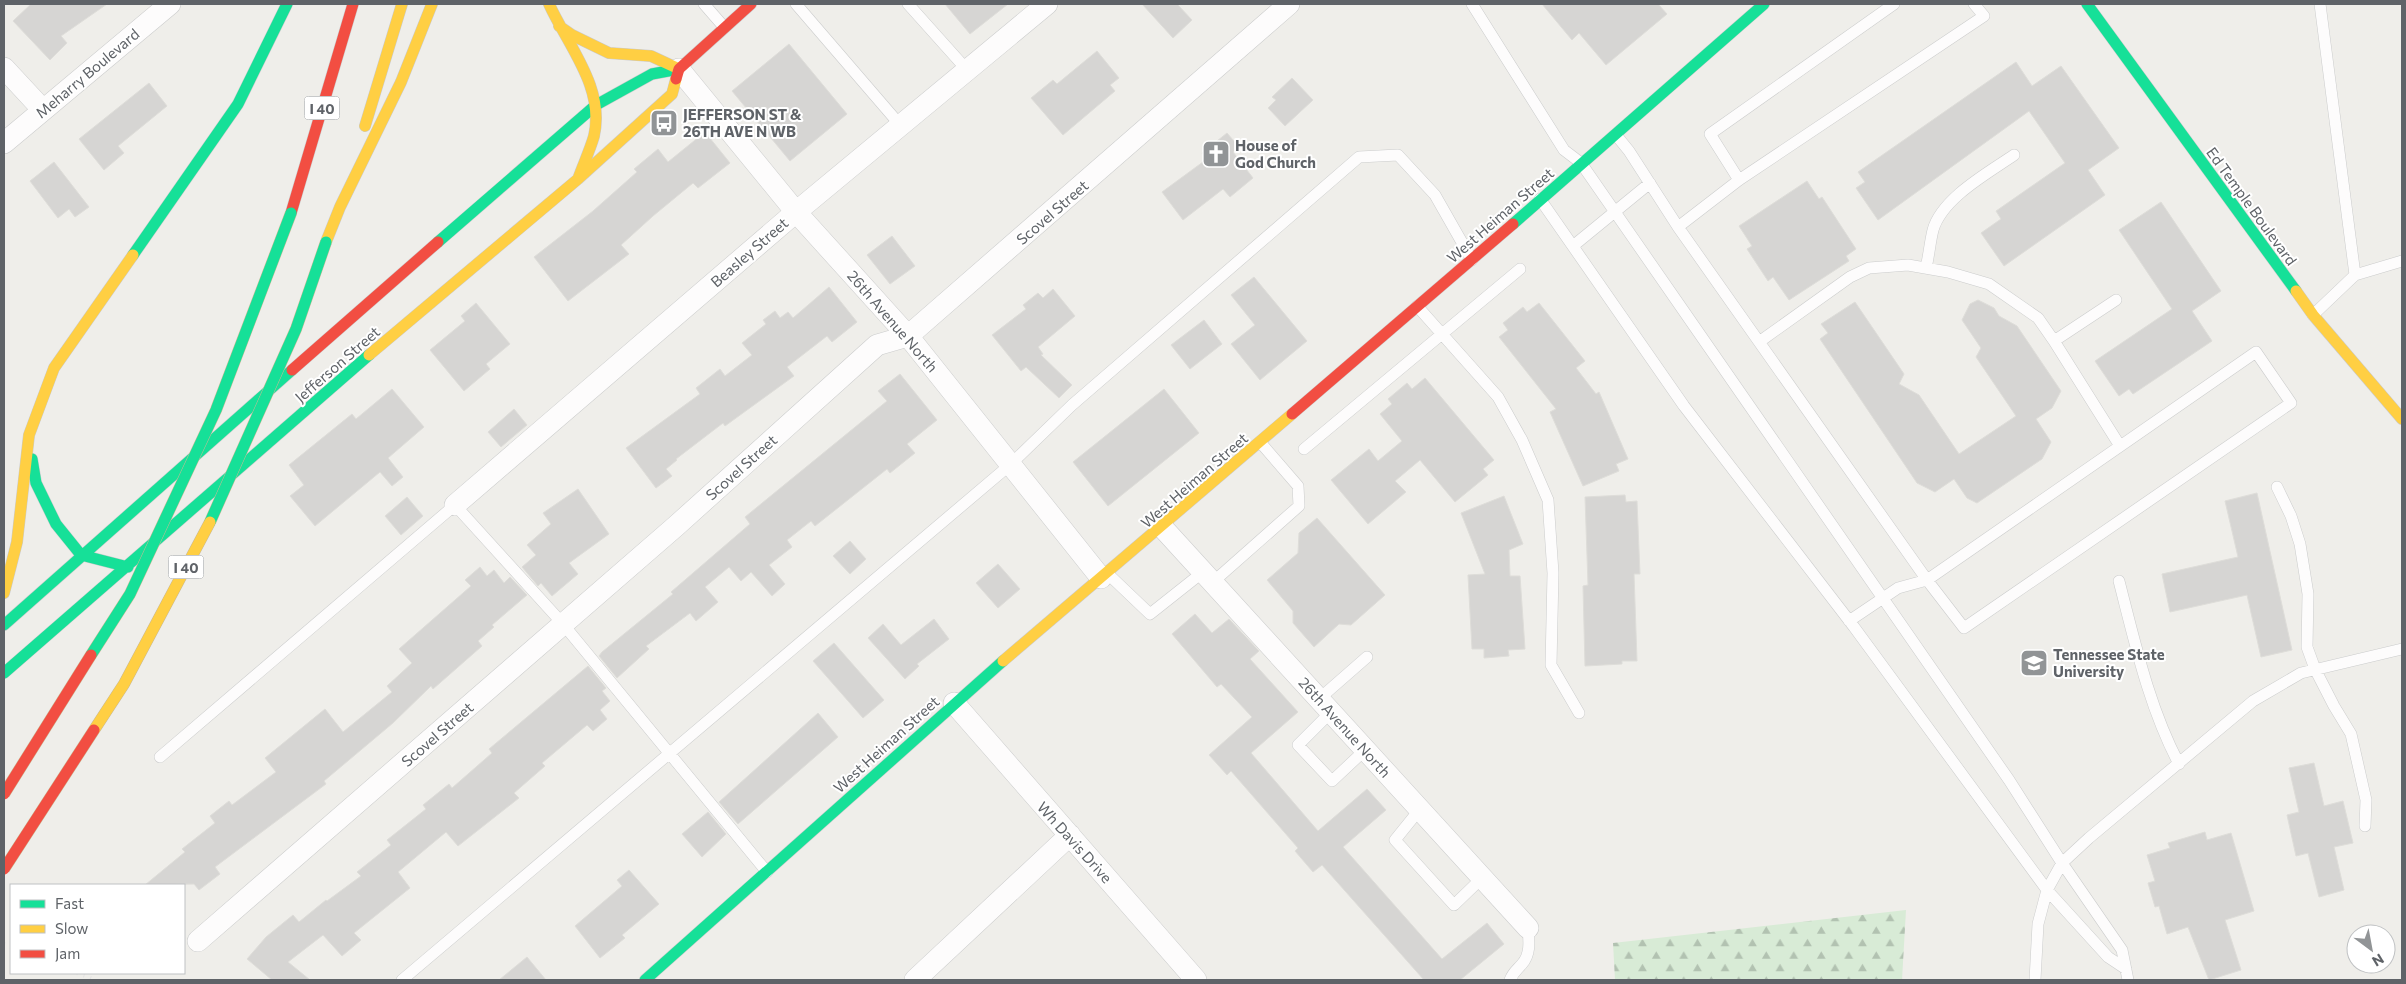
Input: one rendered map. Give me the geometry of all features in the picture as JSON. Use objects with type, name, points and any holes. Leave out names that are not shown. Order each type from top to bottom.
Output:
[{"type":"main road","points":[[4,593],[17,542],[29,436],[54,368],[238,104],[287,4]]},
{"type":"main road","name":"I 40","points":[[4,794],[130,594],[216,410],[291,213],[353,4]]},
{"type":"main road","name":"I 40","points":[[4,869],[124,684],[216,510],[296,329],[340,207],[402,4]]},
{"type":"main road","points":[[340,207],[401,82],[432,4]]},
{"type":"main road","points":[[549,4],[558,25],[592,84],[596,105],[594,133],[578,179]]},
{"type":"main road","points":[[558,25],[572,35],[609,53],[652,56],[679,69],[751,4]]},
{"type":"main road","name":"West Heiman Street","points":[[644,980],[954,703],[1472,260],[1764,4]]},
{"type":"main road","name":"Ed Temple Boulevard","points":[[2087,4],[2314,315],[2402,419]]},
{"type":"main road","name":"Jefferson Street","points":[[4,624],[596,105],[652,74],[679,69],[672,94],[578,179],[373,352],[4,674]]},
{"type":"main road","points":[[29,436],[36,483],[56,524],[81,555],[128,567]]},
{"type":"street","name":"Meharry Boulevard","points":[[4,143],[170,4]]},
{"type":"street","name":"Beasley Street","points":[[455,505],[796,212],[1047,4]]},
{"type":"street","name":"Scovel Street","points":[[198,941],[563,624],[877,345],[908,336],[1290,4]]},
{"type":"street","points":[[4,68],[42,110]]},
{"type":"street","name":"26th Avenue North","points":[[679,69],[796,212],[908,336],[1104,576]]},
{"type":"street","name":"26th Avenue North","points":[[1162,527],[1528,928]]},
{"type":"street","name":"Wh Davis Drive","points":[[954,703],[1196,980]]},
{"type":"street","points":[[915,980],[1070,836]]},
{"type":"lane","points":[[704,4],[724,27]]},
{"type":"lane","points":[[796,4],[901,126]]},
{"type":"lane","points":[[908,4],[968,71]]},
{"type":"lane","points":[[1472,4],[1564,150],[1581,163],[2009,780],[2062,863],[2122,950],[2128,980]]},
{"type":"lane","points":[[1739,180],[1710,134],[1894,4]]},
{"type":"lane","points":[[1678,227],[1739,180],[1984,16],[1974,4]]},
{"type":"lane","points":[[2320,4],[2355,275]]},
{"type":"lane","points":[[1616,135],[1678,227],[1928,580],[1964,628],[2291,403],[2256,352],[1928,580],[1898,588],[1849,621]]},
{"type":"lane","points":[[402,980],[1011,464],[1072,405],[1359,158],[1398,155],[1435,195],[1472,260]]},
{"type":"lane","points":[[1926,268],[1933,228],[1947,205],[1968,187],[2014,155]]},
{"type":"lane","points":[[1573,246],[1650,183]]},
{"type":"lane","points":[[1540,199],[1684,406],[1849,621],[2047,890],[2108,957],[2126,968]]},
{"type":"lane","points":[[2314,315],[2355,275],[2402,261]]},
{"type":"lane","points":[[1760,342],[1850,277],[1869,268],[1908,265],[1948,272],[1989,284],[2038,318],[2120,446]]},
{"type":"lane","points":[[1304,449],[1520,269]]},
{"type":"lane","points":[[2054,341],[2116,300]]},
{"type":"lane","points":[[1417,306],[1498,397],[1522,440],[1548,500],[1553,573],[1551,665],[1579,713]]},
{"type":"lane","points":[[1104,576],[1150,614],[1208,577],[1299,506],[1298,486],[1260,442]]},
{"type":"lane","points":[[2277,487],[2291,516],[2300,544],[2308,594],[2307,648],[2315,669],[2351,734],[2366,800],[2365,826]]},
{"type":"lane","points":[[160,757],[455,505],[563,624],[767,872]]},
{"type":"lane","points":[[2119,581],[2149,694],[2162,731],[2179,764]]},
{"type":"lane","points":[[2035,980],[2038,924],[2047,890],[2062,863],[2253,701],[2301,673],[2402,649]]},
{"type":"lane","points":[[1365,750],[1332,781],[1298,744],[1325,706],[1367,657]]},
{"type":"lane","points":[[1420,809],[1395,840],[1454,905],[1482,878]]},
{"type":"lane","points":[[1510,980],[1513,972],[1523,963],[1530,944],[1528,928]]},
{"type":"green space","points":[[1906,910],[1902,980],[1615,980],[1613,943]]},
{"type":"building","points":[[31,4],[107,4],[61,36],[67,43],[50,60],[13,21]]},
{"type":"building","points":[[945,4],[1008,4],[970,34]]},
{"type":"building","points":[[1142,4],[1177,4],[1192,20],[1173,38]]},
{"type":"building","points":[[1542,4],[1658,4],[1667,14],[1606,65],[1579,33],[1572,40]]},
{"type":"building","points":[[789,44],[847,114],[790,161],[732,91]]},
{"type":"building","points":[[1097,51],[1119,78],[1110,85],[1115,91],[1063,135],[1031,98],[1053,80],[1057,84]]},
{"type":"building","points":[[2016,62],[2032,86],[2061,66],[2119,148],[2088,170],[2105,195],[2004,266],[1981,233],[2001,219],[1996,211],[2065,163],[2029,111],[1878,220],[1856,188],[1865,182],[1858,172]]},
{"type":"building","points":[[1292,78],[1313,100],[1285,126],[1268,108],[1276,100],[1272,97]]},
{"type":"building","points":[[149,83],[167,106],[118,146],[124,153],[104,170],[79,139]]},
{"type":"building","points":[[705,132],[730,163],[698,188],[693,183],[653,216],[621,245],[629,254],[568,301],[534,257],[593,211],[637,172],[634,169],[658,149],[668,162]]},
{"type":"building","points":[[1227,133],[1239,147],[1233,152],[1253,178],[1230,197],[1223,189],[1183,220],[1162,192],[1207,159],[1202,153]]},
{"type":"building","points":[[54,162],[89,207],[75,217],[69,209],[58,218],[30,181]]},
{"type":"building","points":[[1807,181],[1819,199],[1822,197],[1856,249],[1846,256],[1849,261],[1789,300],[1773,277],[1768,281],[1747,249],[1752,246],[1739,226]]},
{"type":"building","points":[[2161,202],[2221,291],[2192,311],[2212,341],[2133,394],[2129,389],[2119,396],[2095,361],[2172,309],[2119,230]]},
{"type":"building","points":[[892,236],[915,266],[890,284],[867,255]]},
{"type":"building","points":[[1254,277],[1307,341],[1260,380],[1231,344],[1255,325],[1231,295]]},
{"type":"building","points":[[829,287],[857,322],[832,342],[827,336],[787,367],[794,376],[725,426],[723,423],[676,459],[666,469],[672,476],[656,488],[626,448],[700,394],[696,388],[720,369],[725,376],[752,355],[742,343],[766,324],[763,320],[775,311],[780,318],[788,312],[793,318]]},
{"type":"building","points":[[1053,289],[1075,316],[1038,347],[1043,354],[1041,355],[1072,385],[1059,398],[1026,367],[1021,371],[992,335],[1026,309],[1023,305],[1038,293],[1043,298]]},
{"type":"building","points":[[1978,300],[1994,308],[1999,316],[2017,326],[2061,391],[2052,408],[2036,419],[2051,442],[2042,459],[1977,503],[1967,498],[1954,479],[1935,492],[1917,483],[1820,339],[1828,333],[1821,324],[1855,302],[1904,374],[1899,384],[1919,395],[1959,454],[2016,416],[1976,357],[1981,348],[1962,320],[1970,304]]},
{"type":"building","points":[[476,303],[510,344],[486,364],[490,369],[464,391],[430,350],[465,321],[461,316]]},
{"type":"building","points":[[1539,303],[1585,361],[1576,368],[1596,394],[1599,392],[1628,459],[1616,464],[1619,471],[1583,486],[1550,412],[1556,409],[1499,337],[1508,330],[1503,323],[1523,307],[1527,312]]},
{"type":"building","points":[[1204,320],[1222,344],[1190,369],[1171,345]]},
{"type":"building","points":[[900,374],[937,420],[907,444],[915,453],[890,473],[887,469],[815,526],[811,521],[787,540],[792,547],[769,565],[785,584],[772,596],[751,572],[741,581],[729,567],[705,587],[718,602],[696,621],[690,613],[646,646],[649,649],[617,678],[599,656],[602,652],[673,594],[671,592],[750,524],[745,517],[887,401],[878,391]]},
{"type":"building","points":[[1425,378],[1494,460],[1483,469],[1488,475],[1455,502],[1420,460],[1395,481],[1406,492],[1368,524],[1331,480],[1369,449],[1378,461],[1402,441],[1380,414],[1392,404],[1388,399],[1407,383],[1412,389]]},
{"type":"building","points":[[392,389],[424,427],[388,458],[403,477],[392,486],[380,472],[315,526],[290,496],[304,485],[289,465],[352,414],[356,419]]},
{"type":"building","points":[[1164,389],[1199,433],[1108,506],[1073,462]]},
{"type":"building","points":[[514,409],[527,425],[501,447],[488,432]]},
{"type":"building","points":[[578,489],[609,534],[569,563],[578,574],[552,596],[541,583],[538,586],[522,567],[536,555],[527,545],[551,524],[543,513]]},
{"type":"building","points":[[2257,493],[2292,650],[2261,657],[2247,595],[2170,612],[2162,574],[2238,557],[2225,501]]},
{"type":"building","points":[[1625,495],[1626,502],[1637,501],[1640,574],[1634,574],[1637,661],[1622,661],[1622,664],[1585,666],[1583,586],[1588,585],[1585,497]]},
{"type":"building","points":[[1504,496],[1523,544],[1509,550],[1510,576],[1520,576],[1525,649],[1508,650],[1509,656],[1484,658],[1484,649],[1472,649],[1468,575],[1485,574],[1461,513]]},
{"type":"building","points":[[407,497],[423,516],[401,535],[385,516]]},
{"type":"building","points":[[1317,518],[1385,595],[1351,625],[1339,624],[1314,647],[1293,623],[1293,611],[1267,580],[1298,553],[1299,533]]},
{"type":"building","points":[[850,541],[866,559],[850,574],[833,556]]},
{"type":"building","points":[[998,564],[1020,589],[998,608],[976,583]]},
{"type":"building","points":[[480,567],[487,576],[494,570],[504,583],[510,577],[527,595],[492,625],[494,627],[478,641],[482,646],[433,689],[431,686],[393,723],[324,781],[326,784],[215,867],[220,874],[199,890],[194,884],[146,884],[185,852],[182,849],[215,823],[210,816],[229,801],[232,805],[276,772],[265,758],[325,709],[343,732],[392,692],[387,686],[412,663],[399,649],[471,586],[465,580]]},
{"type":"building","points":[[1195,614],[1212,633],[1229,619],[1259,651],[1250,659],[1298,712],[1251,753],[1318,831],[1367,789],[1386,810],[1343,847],[1442,959],[1487,923],[1504,944],[1460,980],[1424,980],[1322,865],[1313,872],[1295,851],[1298,848],[1231,771],[1227,775],[1209,755],[1252,717],[1221,684],[1217,687],[1172,634]]},
{"type":"building","points":[[934,619],[949,639],[917,664],[919,666],[905,679],[868,638],[883,624],[901,645]]},
{"type":"building","points":[[834,643],[884,700],[863,718],[813,661]]},
{"type":"building","points":[[588,666],[606,688],[602,691],[610,701],[600,710],[607,719],[593,731],[587,725],[542,763],[545,766],[514,793],[519,798],[458,846],[446,832],[398,872],[410,888],[354,933],[361,940],[342,956],[323,935],[288,962],[310,980],[272,980],[247,959],[266,937],[293,915],[299,922],[326,900],[361,876],[357,872],[391,845],[387,840],[426,809],[423,805],[449,784],[452,788],[492,753],[489,749]]},
{"type":"building","points":[[818,713],[838,737],[738,824],[719,802]]},
{"type":"building","points":[[2314,763],[2324,806],[2343,801],[2353,843],[2334,847],[2344,890],[2319,897],[2308,853],[2296,856],[2287,815],[2299,812],[2289,768]]},
{"type":"building","points":[[708,812],[726,834],[702,857],[682,834]]},
{"type":"building","points":[[2205,832],[2207,840],[2231,833],[2254,911],[2225,920],[2241,970],[2209,980],[2188,927],[2167,934],[2159,906],[2155,907],[2148,883],[2155,881],[2147,855],[2170,848],[2168,843]]},
{"type":"building","points":[[629,870],[659,904],[622,935],[625,938],[600,958],[575,926],[622,886],[617,880]]},
{"type":"building","points":[[527,957],[546,980],[499,980]]},
{"type":"railway","points":[[4,944],[10,947]]},
{"type":"railway","points":[[80,974],[96,980]]},
{"type":"traffic: fast","points":[[133,255],[238,104],[287,4]]},
{"type":"traffic: fast","points":[[1513,224],[1764,4]]},
{"type":"traffic: fast","points":[[2087,4],[2296,291]]},
{"type":"traffic: fast","points":[[438,242],[596,105],[652,74],[679,69]]},
{"type":"traffic: fast","points":[[91,655],[130,594],[216,410],[291,213]]},
{"type":"traffic: fast","points":[[210,522],[296,329],[326,242]]},
{"type":"traffic: fast","points":[[4,673],[369,355]]},
{"type":"traffic: fast","points":[[4,625],[292,370]]},
{"type":"traffic: fast","points":[[32,459],[36,483],[56,524],[81,555],[128,567]]},
{"type":"traffic: fast","points":[[645,980],[1003,661]]},
{"type":"traffic: slow","points":[[365,126],[402,4]]},
{"type":"traffic: slow","points":[[326,242],[340,207],[401,82],[432,4]]},
{"type":"traffic: slow","points":[[549,4],[583,67],[594,101],[596,118],[594,136],[578,179]]},
{"type":"traffic: slow","points":[[559,26],[572,35],[609,53],[651,56],[679,69]]},
{"type":"traffic: slow","points":[[369,355],[578,179],[672,94],[676,79]]},
{"type":"traffic: slow","points":[[4,593],[17,542],[29,435],[54,368],[133,255]]},
{"type":"traffic: slow","points":[[2296,291],[2313,315],[2402,419]]},
{"type":"traffic: slow","points":[[1003,661],[1292,414]]},
{"type":"traffic: slow","points":[[94,730],[124,684],[210,522]]},
{"type":"traffic: jam","points":[[291,213],[353,4]]},
{"type":"traffic: jam","points":[[676,79],[679,69],[751,4]]},
{"type":"traffic: jam","points":[[1292,414],[1513,224]]},
{"type":"traffic: jam","points":[[292,370],[438,242]]},
{"type":"traffic: jam","points":[[4,794],[91,655]]},
{"type":"traffic: jam","points":[[4,869],[94,730]]},
{"type":"place","name":"JEFFERSON ST & 26TH AVE N WB","points":[[664,123]]},
{"type":"place","name":"House of God Church","points":[[1216,154]]},
{"type":"place","name":"Tennessee State University","points":[[2034,663]]}]
